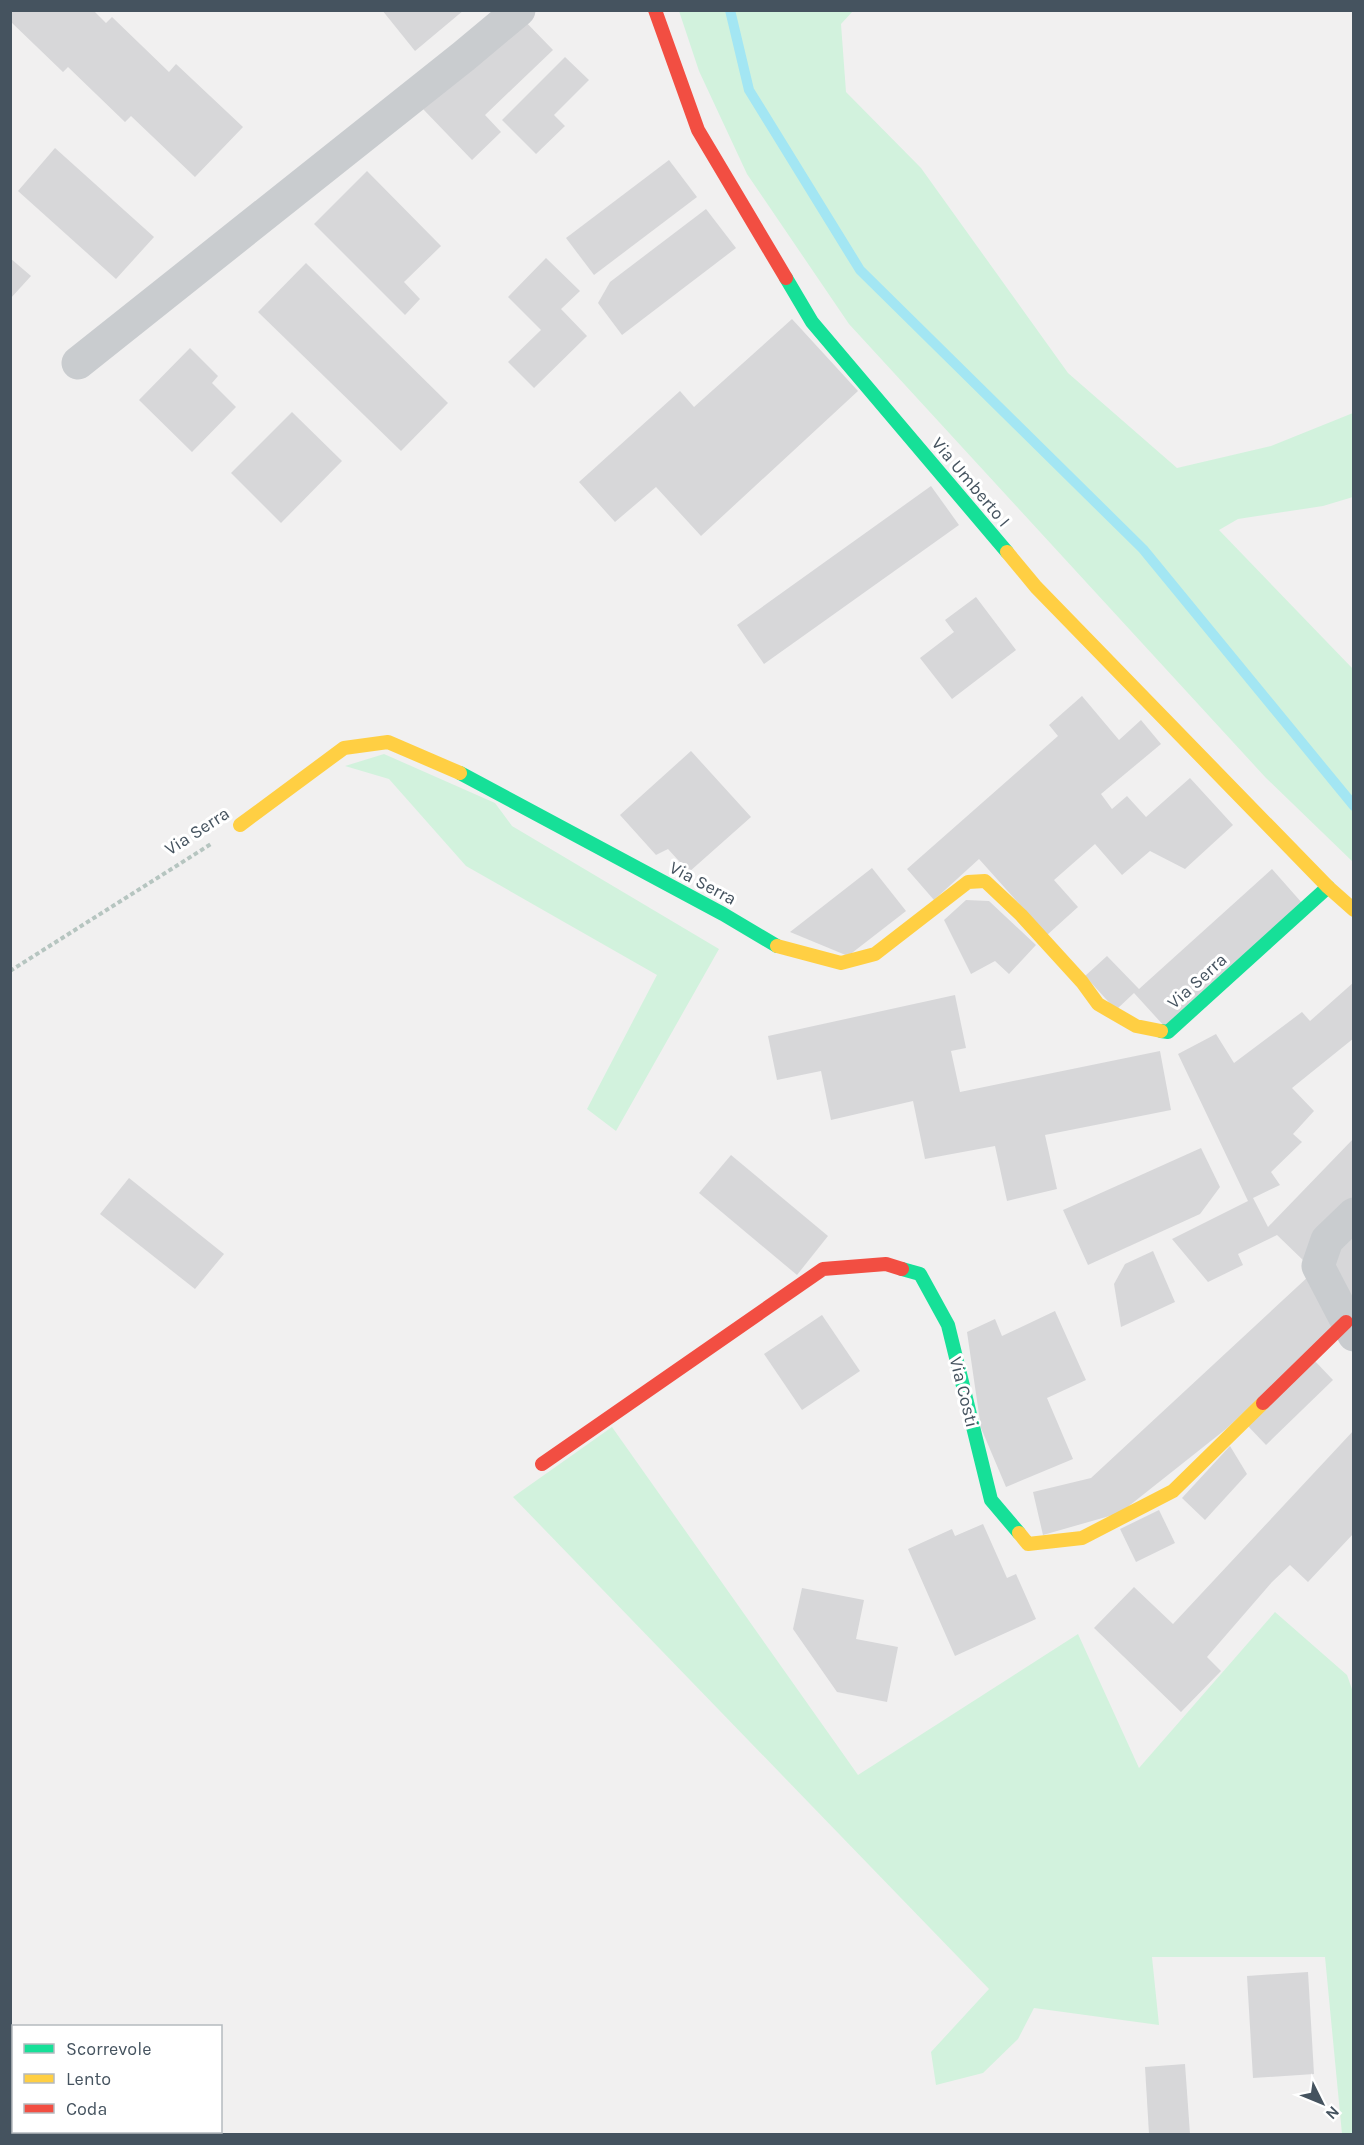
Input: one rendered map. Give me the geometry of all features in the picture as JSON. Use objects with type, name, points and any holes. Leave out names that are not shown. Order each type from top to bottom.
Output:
[{"type":"street","points":[[78,363],[464,57],[519,10]]},
{"type":"street","name":"Via Umberto I","points":[[655,10],[698,130],[812,322],[1036,587],[1353,910]]},
{"type":"street","name":"Via Serra","points":[[240,825],[344,748],[388,742],[454,770],[723,914],[779,947],[841,963],[875,954],[968,882],[985,881],[1021,915],[1082,982],[1098,1004],[1136,1026],[1168,1032],[1328,886]]},
{"type":"street","name":"Via Costi","points":[[542,1464],[823,1269],[886,1264],[920,1274],[948,1325],[991,1500],[1028,1544],[1082,1538],[1173,1491],[1350,1328],[1318,1266],[1327,1240],[1353,1214]]},
{"type":"path","name":"Via Serra","points":[[10,971],[240,825]]},
{"type":"green space","points":[[679,11],[853,11],[841,24],[846,92],[921,168],[1068,373],[1177,468],[1271,446],[1353,413],[1353,497],[1323,506],[1238,519],[1219,530],[1353,669],[1353,862],[1266,778],[849,324],[747,174],[699,71]]},
{"type":"green space","points":[[384,754],[495,803],[512,826],[719,949],[616,1131],[587,1109],[657,975],[466,866],[389,779],[345,766]]},
{"type":"green space","points":[[612,1427],[858,1775],[1078,1634],[1139,1768],[1275,1612],[1347,1675],[1353,1692],[1353,2134],[1342,2134],[1325,1957],[1152,1957],[1159,2025],[1034,2008],[1018,2039],[983,2073],[936,2085],[931,2052],[989,1989],[513,1497]]},
{"type":"building","points":[[10,10],[93,10],[106,23],[112,17],[169,72],[176,64],[243,127],[195,177],[131,116],[125,122],[68,67],[63,72],[10,21]]},
{"type":"building","points":[[382,10],[464,10],[415,51]]},
{"type":"building","points":[[520,16],[553,50],[485,115],[501,132],[472,160],[423,109]]},
{"type":"building","points":[[565,57],[589,80],[554,115],[565,126],[536,154],[502,120]]},
{"type":"building","points":[[55,148],[154,237],[116,279],[18,191]]},
{"type":"building","points":[[669,160],[697,197],[594,275],[566,238]]},
{"type":"building","points":[[367,171],[441,246],[404,282],[420,299],[405,315],[314,224]]},
{"type":"building","points":[[706,209],[736,248],[622,335],[598,303],[610,282]]},
{"type":"building","points":[[10,258],[31,276],[10,299]]},
{"type":"building","points":[[546,258],[580,291],[561,309],[587,336],[534,388],[508,362],[541,330],[508,297]]},
{"type":"building","points":[[306,263],[448,403],[401,451],[258,312]]},
{"type":"building","points":[[792,319],[858,391],[701,536],[656,487],[615,522],[579,482],[680,391],[694,407]]},
{"type":"building","points":[[190,348],[218,376],[212,383],[236,407],[192,452],[139,400]]},
{"type":"building","points":[[292,412],[342,461],[281,523],[231,473]]},
{"type":"building","points":[[931,486],[959,525],[764,664],[737,625]]},
{"type":"building","points":[[976,597],[1016,650],[952,699],[920,658],[954,632],[945,620]]},
{"type":"building","points":[[1082,696],[1119,740],[1141,720],[1161,744],[1101,794],[1112,809],[1127,796],[1146,817],[1190,778],[1233,825],[1185,869],[1150,851],[1122,875],[1095,844],[1054,880],[1078,907],[1047,935],[979,859],[934,900],[907,869],[1058,736],[1049,725]]},
{"type":"building","points":[[691,751],[751,817],[689,872],[668,849],[656,855],[620,815]]},
{"type":"building","points":[[872,868],[906,911],[848,956],[790,932]]},
{"type":"building","points":[[1272,869],[1302,903],[1165,1027],[1134,993],[1116,1010],[1085,976],[1107,956],[1139,989]]},
{"type":"building","points":[[966,900],[989,901],[1036,945],[1009,974],[995,961],[971,974],[944,920]]},
{"type":"building","points":[[1354,982],[1354,1038],[1292,1088],[1314,1111],[1293,1134],[1302,1142],[1271,1172],[1280,1185],[1253,1198],[1268,1227],[1354,1138],[1354,1211],[1305,1262],[1277,1235],[1238,1254],[1243,1265],[1208,1282],[1172,1239],[1248,1201],[1178,1054],[1216,1034],[1234,1063],[1302,1012],[1310,1021]]},
{"type":"building","points":[[955,995],[966,1048],[951,1051],[960,1092],[1160,1051],[1171,1110],[1045,1135],[1057,1189],[1007,1201],[995,1146],[925,1159],[913,1101],[831,1120],[821,1071],[777,1080],[768,1036]]},
{"type":"building","points":[[1201,1148],[1220,1187],[1200,1214],[1088,1265],[1063,1210]]},
{"type":"building","points":[[731,1155],[828,1236],[797,1275],[699,1193]]},
{"type":"building","points":[[129,1178],[224,1254],[195,1289],[100,1214]]},
{"type":"building","points":[[1354,1224],[1354,1308],[1329,1263]]},
{"type":"building","points":[[1153,1251],[1175,1302],[1121,1327],[1114,1284],[1125,1264]]},
{"type":"building","points":[[1310,1275],[1337,1326],[1226,1429],[1120,1513],[1043,1535],[1033,1492],[1091,1478]]},
{"type":"building","points":[[1055,1311],[1086,1380],[1047,1398],[1073,1459],[1006,1487],[981,1428],[967,1332],[995,1319],[1002,1336]]},
{"type":"building","points":[[822,1315],[860,1371],[802,1410],[764,1354]]},
{"type":"building","points":[[1313,1359],[1333,1380],[1266,1445],[1246,1424]]},
{"type":"building","points":[[1354,1430],[1354,1533],[1308,1582],[1290,1565],[1272,1582],[1207,1657],[1221,1671],[1181,1712],[1094,1628],[1134,1587],[1173,1624]]},
{"type":"building","points":[[1230,1446],[1247,1474],[1205,1520],[1182,1498]]},
{"type":"building","points":[[1159,1510],[1175,1543],[1136,1562],[1120,1529]]},
{"type":"building","points":[[983,1524],[1007,1578],[1016,1574],[1036,1619],[955,1656],[908,1549],[952,1529],[955,1536]]},
{"type":"building","points":[[802,1588],[864,1600],[856,1639],[898,1647],[887,1702],[837,1692],[793,1629]]},
{"type":"building","points":[[1308,1972],[1314,2074],[1253,2078],[1247,1976]]},
{"type":"building","points":[[1185,2064],[1190,2134],[1149,2134],[1145,2067]]},
{"type":"waterway","points":[[730,10],[749,90],[860,270],[1143,549],[1354,806]]},
{"type":"traffic: fast","points":[[786,278],[812,322],[1007,552]]},
{"type":"traffic: fast","points":[[460,773],[723,914],[777,946]]},
{"type":"traffic: fast","points":[[1161,1031],[1168,1032],[1328,887]]},
{"type":"traffic: fast","points":[[902,1269],[920,1274],[948,1325],[991,1500],[1019,1533]]},
{"type":"traffic: slow","points":[[1007,552],[1036,587],[1328,887],[1354,910]]},
{"type":"traffic: slow","points":[[240,825],[344,748],[388,742],[460,773]]},
{"type":"traffic: slow","points":[[777,946],[841,963],[875,954],[968,882],[985,881],[1021,915],[1082,982],[1098,1004],[1136,1026],[1161,1031]]},
{"type":"traffic: slow","points":[[1019,1533],[1028,1544],[1082,1538],[1173,1491],[1263,1403]]},
{"type":"traffic: jam","points":[[655,10],[698,130],[786,278]]},
{"type":"traffic: jam","points":[[542,1464],[823,1269],[886,1264],[902,1269]]},
{"type":"traffic: jam","points":[[1263,1403],[1346,1322]]}]
